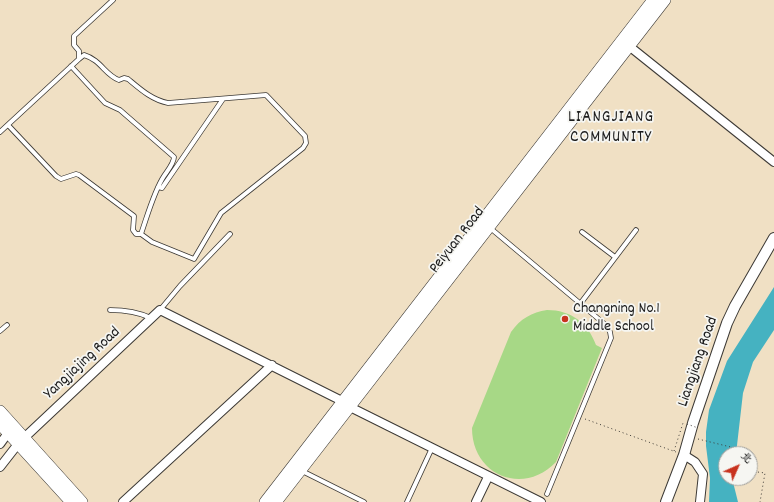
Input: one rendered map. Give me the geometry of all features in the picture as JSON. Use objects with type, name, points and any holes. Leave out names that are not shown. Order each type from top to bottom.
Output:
[{"type":"main road","name":"Peiyuan Road","points":[[276,502],[301,470],[346,404],[653,0]]},
{"type":"main road","name":"Peiyuan Road","points":[[264,502],[346,404],[489,227],[665,0]]},
{"type":"main road","points":[[0,412],[21,441],[71,502]]},
{"type":"main road","points":[[0,424],[8,433],[21,441],[82,502]]},
{"type":"street","points":[[629,46],[774,162]]},
{"type":"street","name":"Liangjiang Road","points":[[666,502],[684,455],[727,323],[735,306],[774,238]]},
{"type":"street","points":[[160,310],[272,365],[488,477],[541,502]]},
{"type":"street","name":"Yangjiajing Road","points":[[0,467],[21,441],[160,310]]},
{"type":"street","points":[[123,502],[272,365]]},
{"type":"street","points":[[0,444],[8,433]]},
{"type":"street","points":[[684,455],[695,462],[703,474],[700,502]]},
{"type":"street","points":[[476,502],[488,477]]},
{"type":"lane","points":[[79,59],[79,51],[74,45],[74,36],[113,0]]},
{"type":"lane","points":[[0,132],[84,55],[95,59],[114,79],[128,79],[150,97],[163,102],[168,103],[266,95],[305,136],[306,143],[303,148],[220,213],[194,259],[152,242],[141,234],[136,234],[133,230],[134,216],[82,177],[76,174],[61,179],[56,176],[8,125]]},
{"type":"lane","points":[[71,66],[105,103],[120,110],[175,159],[158,187],[141,234]]},
{"type":"lane","points":[[158,187],[162,188],[223,99]]},
{"type":"lane","points":[[489,227],[607,326],[610,332],[611,338],[547,494]]},
{"type":"lane","points":[[580,304],[636,230]]},
{"type":"lane","points":[[582,232],[615,257]]},
{"type":"lane","points":[[160,310],[180,286],[230,234]]},
{"type":"lane","points":[[110,310],[136,312],[151,318]]},
{"type":"lane","points":[[0,331],[7,325]]},
{"type":"lane","points":[[407,502],[432,448]]},
{"type":"lane","points":[[301,470],[364,502]]},
{"type":"path","points":[[579,416],[684,455]]},
{"type":"path","points":[[674,451],[684,423],[698,428]]},
{"type":"path","points":[[700,440],[726,446]]},
{"type":"path","points":[[758,472],[765,473],[760,502]]},
{"type":"green space","points":[[547,310],[564,312],[578,319],[593,337],[596,345],[602,348],[556,462],[543,472],[529,478],[515,479],[502,476],[490,469],[481,458],[474,445],[472,428],[511,332],[518,323],[527,317],[536,312]]},
{"type":"water","points":[[774,287],[774,330],[753,362],[743,393],[737,446],[718,446],[718,486],[734,486],[738,502],[709,502],[710,478],[706,446],[706,432],[709,410],[727,361]]},
{"type":"place","name":"Changning No.1 Middle School","points":[[565,319]]},
{"type":"district","name":"LIANGJIANG COMMUNITY","points":[[611,129]]}]
